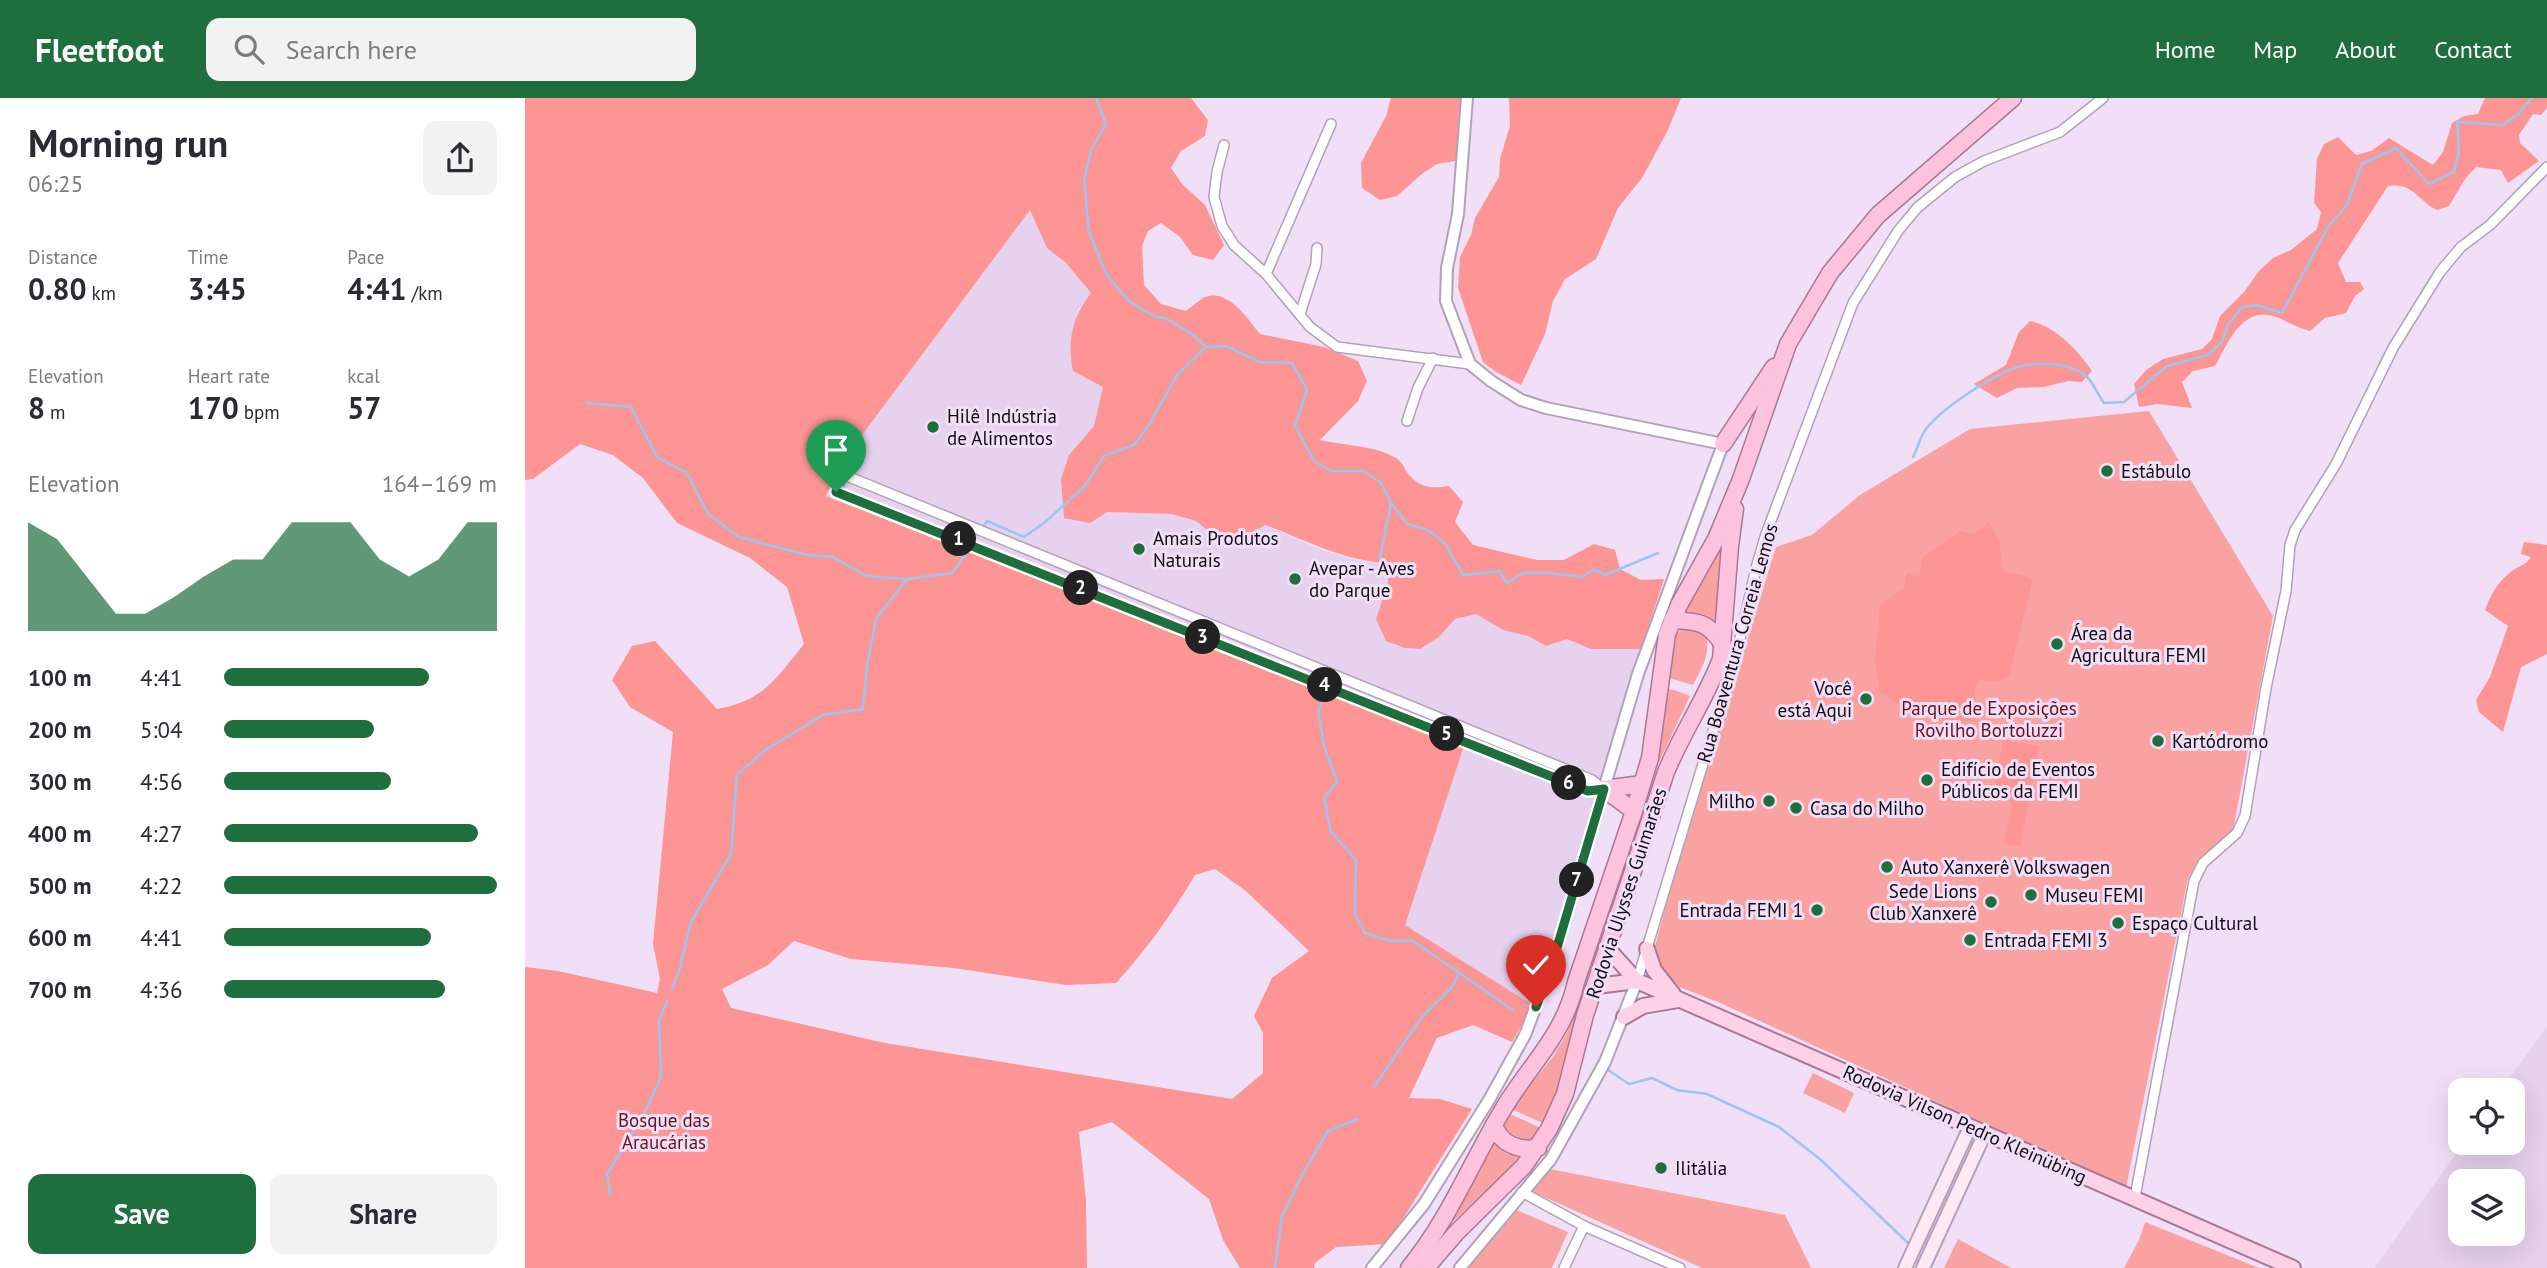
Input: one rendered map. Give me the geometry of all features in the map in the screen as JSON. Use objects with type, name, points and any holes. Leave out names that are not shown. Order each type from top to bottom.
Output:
[{"type":"highway","name":"Rodovia Ulysses Guimarães","points":[[1409,1268],[1465,1181],[1503,1108],[1551,1043],[1571,1006],[1576,982],[1650,758],[1663,651],[1672,621],[1716,539],[1741,479],[1789,344],[1830,273],[1878,215],[2013,98]]},
{"type":"highway","points":[[1723,444],[1789,344]]},
{"type":"highway","name":"Rodovia Ulysses Guimarães","points":[[1426,1268],[1456,1233],[1524,1166],[1538,1148],[1565,1094],[1585,1015],[1609,950],[1665,772],[1721,659],[1731,536],[1741,479]]},
{"type":"highway","points":[[1672,621],[1700,623],[1713,630],[1723,645]]},
{"type":"highway","points":[[1604,789],[1642,784]]},
{"type":"highway","points":[[1604,789],[1634,811]]},
{"type":"highway","points":[[1494,1125],[1497,1133],[1509,1143],[1524,1149],[1538,1148]]},
{"type":"main road","points":[[1647,949],[1654,970],[1679,1000]]},
{"type":"main road","name":"Rodovia Vilson Pedro Kleinübing","points":[[1609,950],[1637,981],[2293,1268]]},
{"type":"main road","points":[[1596,986],[1637,981]]},
{"type":"main road","points":[[1624,1017],[1643,1006],[1679,1000]]},
{"type":"main road","points":[[1905,1268],[1970,1126]]},
{"type":"main road","points":[[1923,1268],[1985,1133]]},
{"type":"street","points":[[1467,98],[1459,202],[1447,268],[1446,302],[1470,364]]},
{"type":"street","name":"Rua Boaventura Correia Lemos","points":[[1459,1268],[1551,1159],[1605,1062],[1624,1017],[1737,652],[1763,545],[1853,303],[1898,231],[1955,177],[1984,161],[2060,132],[2103,98]]},
{"type":"street","points":[[1266,274],[1331,124]]},
{"type":"street","points":[[1224,145],[1217,172],[1215,197],[1222,226],[1234,245],[1266,274],[1310,327],[1338,347],[1470,364],[1521,400],[1546,408],[1723,444],[1638,674],[1553,961],[1525,1035],[1489,1100],[1424,1204],[1372,1268]]},
{"type":"street","points":[[2135,1197],[2194,881],[2203,863],[2237,834],[2245,816],[2266,688],[2286,591],[2290,545],[2295,530],[2336,464],[2392,348],[2440,272],[2461,247],[2490,225],[2547,167]]},
{"type":"street","points":[[1300,314],[1316,264],[1317,248]]},
{"type":"street","points":[[1407,421],[1418,388],[1433,358]]},
{"type":"street","points":[[842,474],[1592,780],[1604,789],[1588,791],[836,492],[842,474]]},
{"type":"street","points":[[1522,1192],[1584,1226],[1680,1268]]},
{"type":"street","points":[[1564,1268],[1584,1226]]},
{"type":"shaded area","points":[[1030,210],[1047,248],[1066,263],[1091,294],[1077,311],[1073,371],[1103,387],[1094,426],[1069,455],[1107,512],[1172,514],[1196,521],[1219,540],[1247,536],[1265,525],[1319,549],[1363,562],[1388,563],[1388,582],[1376,619],[1405,648],[1421,649],[1439,637],[1455,619],[1476,614],[1503,630],[1528,636],[1543,645],[1567,639],[1591,649],[1641,649],[1533,1005],[1405,925],[1464,746],[826,496],[839,466]]},
{"type":"shaded area","points":[[2547,1026],[2547,1268],[2374,1268],[2455,1155],[2525,1155],[2525,1078],[2510,1078]]},
{"type":"green space","name":"Bosque das Araucárias","points":[[525,98],[1191,98],[1208,120],[1205,136],[1181,151],[1171,168],[1183,185],[1205,205],[1224,245],[1213,260],[1193,255],[1180,237],[1161,223],[1148,231],[1142,246],[1144,285],[1161,304],[1186,311],[1205,297],[1222,297],[1237,307],[1260,334],[1324,347],[1358,361],[1367,381],[1358,401],[1320,440],[1369,448],[1387,454],[1399,460],[1411,477],[1420,484],[1430,487],[1449,486],[1463,502],[1455,522],[1473,545],[1537,560],[1564,560],[1594,544],[1615,550],[1620,569],[1641,580],[1664,579],[1641,649],[1591,649],[1567,639],[1546,646],[1528,636],[1503,630],[1476,614],[1455,619],[1439,637],[1420,649],[1405,648],[1386,641],[1376,619],[1388,582],[1387,563],[1340,554],[1265,525],[1247,536],[1219,540],[1196,521],[1172,514],[1107,512],[1090,523],[1064,518],[1061,479],[1069,455],[1094,426],[1103,387],[1073,371],[1071,360],[1075,320],[1091,293],[1066,263],[1047,248],[1030,210],[839,466],[826,496],[1464,746],[1405,925],[1533,1005],[1512,1042],[1473,1025],[1437,1038],[1409,1098],[1440,1099],[1472,1109],[1387,1244],[1336,1247],[1315,1263],[1314,1268],[1240,1268],[1223,1240],[1209,1199],[1112,1122],[1079,1132],[1086,1200],[1087,1268],[525,1268],[525,967],[558,971],[657,993],[660,979],[653,944],[673,732],[630,707],[612,680],[632,646],[655,641],[717,709],[758,694],[777,677],[804,644],[787,587],[750,558],[677,523],[643,478],[613,455],[580,444],[533,479],[525,480]],"holes":[[[1215,869],[1246,891],[1309,951],[1272,978],[1254,1016],[1263,1033],[1263,1073],[1232,1099],[885,1043],[731,1008],[722,989],[768,965],[794,941],[851,959],[954,968],[1066,985],[1116,983],[1158,931],[1195,875]]]},
{"type":"green space","points":[[1391,98],[1467,98],[1462,160],[1437,164],[1397,196],[1380,200],[1362,188],[1361,163],[1386,116]]},
{"type":"green space","points":[[1509,98],[1681,98],[1668,130],[1642,178],[1618,208],[1596,259],[1565,279],[1553,301],[1545,334],[1521,385],[1483,362],[1458,288],[1460,257],[1471,235],[1475,218],[1499,177],[1500,159],[1510,126]]},
{"type":"green space","points":[[2485,98],[2547,98],[2547,108],[2541,115],[2533,114],[2519,135],[2520,143],[2539,161],[2508,183],[2501,170],[2476,167],[2465,179],[2449,206],[2437,210],[2409,189],[2396,185],[2388,186],[2338,263],[2346,282],[2360,282],[2364,289],[2355,296],[2346,313],[2325,318],[2310,331],[2266,315],[2246,320],[2238,327],[2215,366],[2193,371],[2182,382],[2192,408],[2157,404],[2139,407],[2134,384],[2146,370],[2163,359],[2202,349],[2212,339],[2220,316],[2244,292],[2259,271],[2273,258],[2291,250],[2317,229],[2321,212],[2314,203],[2317,159],[2324,144],[2338,137],[2356,155],[2371,151],[2389,138],[2433,165],[2443,152],[2452,123],[2464,116],[2478,114]]},
{"type":"green space","points":[[2030,321],[2039,323],[2065,340],[2092,371],[2082,382],[2068,381],[2044,387],[2017,388],[1997,398],[1974,384],[2006,365],[2019,332]]},
{"type":"green space","name":"Parque de Exposições Rovilho Bortoluzzi","points":[[2149,411],[2273,616],[2233,831],[2197,864],[2188,878],[2126,1188],[1718,1002],[1679,987],[1661,971],[1654,950],[1674,876],[1776,547],[1812,535],[1860,495],[1970,429]]},
{"type":"green space","points":[[1989,523],[1999,540],[2003,571],[2033,578],[2009,675],[1997,682],[1979,680],[1975,688],[1977,722],[1915,716],[1879,691],[1875,659],[1880,605],[1904,588],[1907,573],[1919,577],[1923,557],[1960,531],[1972,534]]},
{"type":"green space","points":[[1726,526],[1715,627],[1706,615],[1682,612]]},
{"type":"green space","points":[[2524,542],[2547,545],[2547,654],[2521,667],[2503,732],[2479,712],[2476,700],[2490,677],[2508,626],[2485,610],[2492,593],[2503,579],[2531,557],[2521,554]]},
{"type":"green space","points":[[1690,627],[1706,635],[1707,642],[1705,660],[1693,685],[1663,676],[1674,639],[1683,629]]},
{"type":"green space","points":[[1661,688],[1690,696],[1659,762],[1657,741]]},
{"type":"green space","points":[[2003,740],[2039,746],[2020,846],[2004,844],[2012,804],[1994,786]]},
{"type":"green space","points":[[1577,1009],[1562,1081],[1545,1124],[1511,1109],[1552,1058]]},
{"type":"green space","points":[[1813,1073],[1854,1093],[1845,1113],[1803,1093]]},
{"type":"green space","points":[[1508,1113],[1543,1129],[1530,1143],[1518,1143],[1504,1130]]},
{"type":"green space","points":[[1490,1141],[1507,1154],[1523,1156],[1442,1232],[1469,1189]]},
{"type":"green space","points":[[1550,1169],[1785,1215],[1811,1268],[1702,1268],[1529,1190]]},
{"type":"green space","points":[[1514,1209],[1568,1232],[1552,1268],[1468,1268]]},
{"type":"green space","points":[[2145,1222],[2259,1268],[2124,1268]]},
{"type":"green space","points":[[1958,1239],[2011,1268],[1944,1268]]},
{"type":"waterway","points":[[1096,98],[1106,124],[1091,150],[1084,180],[1089,232],[1106,274],[1130,302],[1154,316],[1167,319],[1192,334],[1206,347],[1226,346],[1260,362],[1292,363],[1307,390],[1295,426],[1314,461],[1331,471],[1363,471],[1381,483],[1391,503],[1407,524],[1428,530],[1445,543],[1463,575],[1499,571],[1507,583],[1523,573],[1582,577],[1594,569],[1605,575],[1658,553]]},
{"type":"waterway","points":[[1913,457],[1924,432],[1941,414],[1967,394],[2018,367],[2050,364],[2075,369],[2091,382],[2104,403],[2124,402],[2167,366],[2208,355],[2222,342],[2227,326],[2242,307],[2257,305],[2282,313],[2328,227],[2347,205],[2362,164],[2396,148],[2429,184],[2454,172],[2459,151],[2457,122],[2503,125],[2517,115],[2532,98]]},
{"type":"waterway","points":[[983,527],[987,521],[1024,537],[1044,523],[1084,487],[1104,456],[1134,445],[1149,425],[1177,375],[1206,347]]},
{"type":"waterway","points":[[586,403],[631,407],[657,457],[687,473],[708,514],[739,537],[807,555],[833,557],[866,576],[906,579]]},
{"type":"waterway","points":[[1380,558],[1391,503]]},
{"type":"waterway","points":[[672,989],[691,922],[731,854],[737,774],[767,749],[823,715],[863,709],[867,666],[876,619],[907,579],[952,573],[969,549]]},
{"type":"waterway","points":[[1326,692],[1318,711],[1324,746],[1337,782],[1324,798],[1331,832],[1356,860],[1355,914],[1365,933],[1390,941],[1413,941],[1513,1010]]},
{"type":"waterway","points":[[1374,1087],[1421,1018],[1452,987],[1459,973]]},
{"type":"waterway","points":[[610,1195],[607,1174],[644,1114],[661,1077],[659,1020],[667,1002]]},
{"type":"waterway","points":[[1608,1070],[1629,1084],[1652,1078],[1677,1090],[1707,1094],[1779,1127],[1821,1160],[1909,1244]]},
{"type":"waterway","points":[[1275,1268],[1282,1216],[1302,1175],[1328,1131],[1358,1119]]},
{"type":"place","name":"Hilê Indústria de Alimentos","points":[[933,427]]},
{"type":"place","name":"Estábulo","points":[[2107,471]]},
{"type":"place","name":"Amais Produtos Naturais","points":[[1139,549]]},
{"type":"place","name":"Avepar - Aves do Parque","points":[[1295,579]]},
{"type":"place","name":"Área da Agricultura FEMI","points":[[2057,644]]},
{"type":"place","name":"Você está Aqui","points":[[1866,699]]},
{"type":"place","name":"Kartódromo","points":[[2158,741]]},
{"type":"place","name":"Edifício de Eventos Públicos da FEMI","points":[[1927,780]]},
{"type":"place","name":"Milho","points":[[1769,801]]},
{"type":"place","name":"Casa do Milho","points":[[1796,808]]},
{"type":"place","name":"Auto Xanxerê Volkswagen","points":[[1887,867]]},
{"type":"place","name":"Museu FEMI","points":[[2031,895]]},
{"type":"place","name":"Sede Lions Club Xanxerê","points":[[1991,902]]},
{"type":"place","name":"Entrada FEMI 1","points":[[1817,910]]},
{"type":"place","name":"Espaço Cultural","points":[[2118,923]]},
{"type":"place","name":"Entrada FEMI 3","points":[[1970,940]]},
{"type":"place","name":"Ilitália","points":[[1661,1168]]},
{"type":"route","points":[[836,492],[1588,791],[1604,789],[1553,961],[1536,1007]]}]
